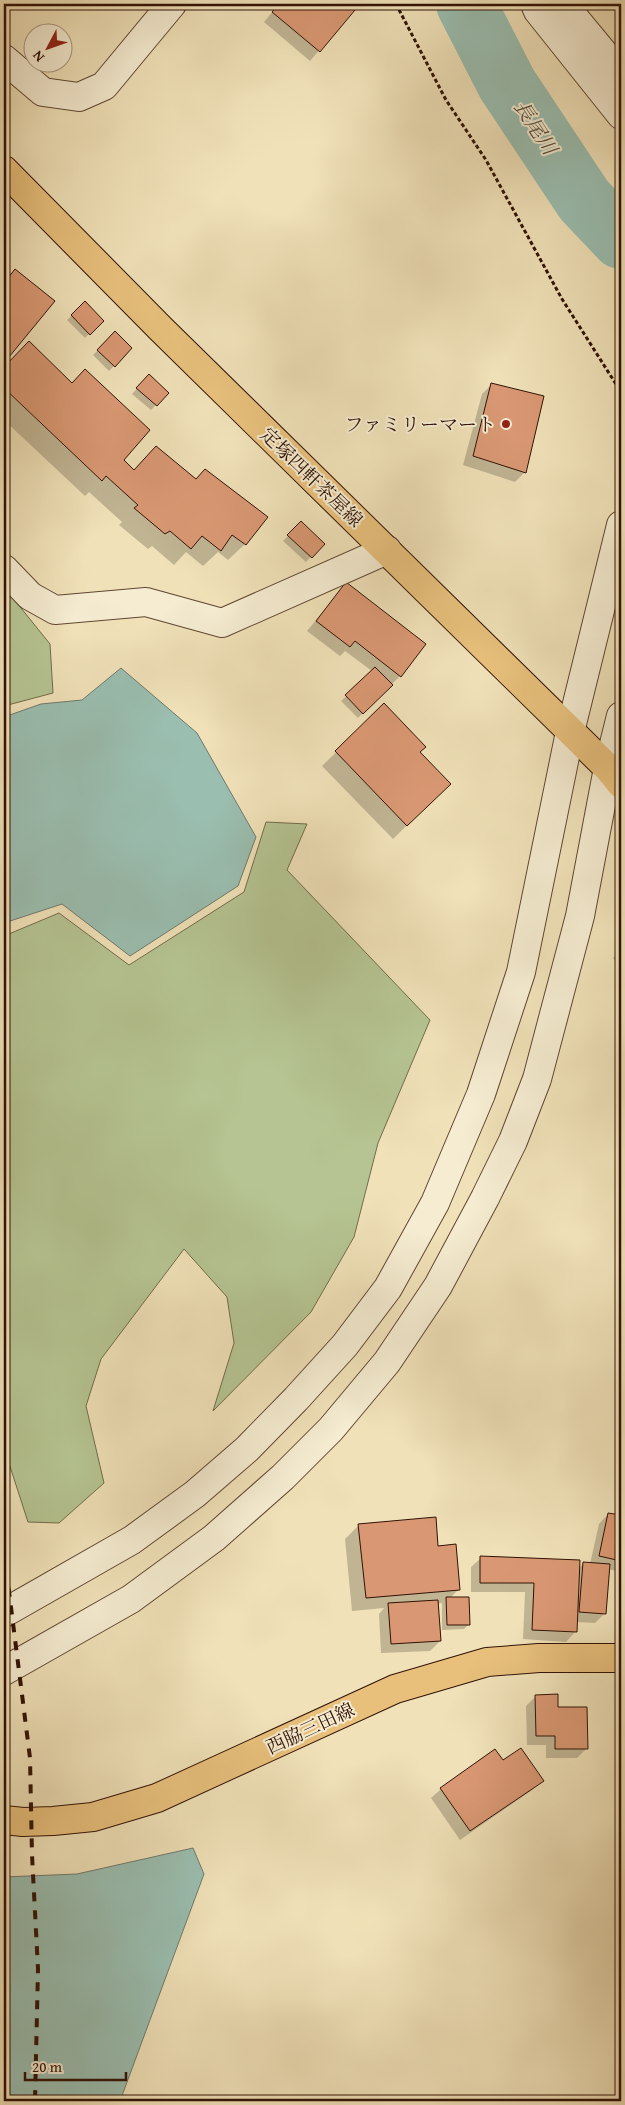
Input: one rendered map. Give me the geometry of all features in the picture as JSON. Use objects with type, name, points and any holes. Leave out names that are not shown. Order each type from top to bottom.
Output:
[{"type":"main road","name":"定塚四軒茶屋線","points":[[4,170],[160,328],[388,550],[615,776]]},
{"type":"main road","name":"西脇三田線","points":[[4,1820],[23,1822],[53,1821],[93,1817],[157,1798],[395,1689],[487,1662],[539,1658],[621,1658]]},
{"type":"street","points":[[4,59],[43,92],[79,98],[104,86],[172,4]]},
{"type":"street","points":[[534,4],[621,115]]},
{"type":"street","points":[[563,4],[621,74]]},
{"type":"street","points":[[4,1613],[132,1540],[195,1494],[248,1449],[296,1399],[345,1345],[388,1288],[435,1203],[481,1094],[521,972],[570,732],[621,525]]},
{"type":"street","points":[[4,569],[30,596],[55,610],[146,602],[222,623],[388,550]]},
{"type":"street","points":[[4,1671],[130,1599],[214,1538],[283,1477],[331,1429],[392,1354],[438,1286],[513,1141],[537,1079],[615,776],[621,716]]},
{"type":"path","points":[[396,4],[446,100],[486,160],[562,300],[621,392]]},
{"type":"green space","points":[[4,587],[50,644],[53,693],[4,706]]},
{"type":"green space","points":[[266,822],[307,824],[287,870],[430,1020],[378,1143],[354,1237],[311,1312],[213,1411],[234,1343],[227,1297],[184,1249],[101,1359],[86,1406],[104,1483],[59,1523],[28,1522],[4,1448],[4,936],[59,913],[129,965],[244,892]]},
{"type":"shaded area","points":[[121,668],[197,733],[256,837],[238,886],[130,956],[62,904],[4,923],[4,717],[41,704],[82,700]]},
{"type":"shaded area","points":[[193,1848],[204,1874],[120,2101],[4,2101],[4,1877],[77,1874]]},
{"type":"building","points":[[279,4],[360,4],[320,52],[272,12]]},
{"type":"building","points":[[15,269],[55,301],[9,357],[4,353],[4,283]]},
{"type":"building","points":[[85,301],[104,321],[90,335],[71,315]]},
{"type":"building","points":[[115,331],[132,348],[115,367],[97,350]]},
{"type":"building","points":[[29,341],[72,383],[85,369],[150,430],[124,460],[134,470],[156,446],[196,479],[205,469],[268,517],[246,545],[232,535],[221,551],[202,536],[191,549],[170,531],[165,534],[134,508],[138,505],[106,476],[102,481],[4,388],[4,367]]},
{"type":"building","points":[[149,374],[169,393],[157,406],[136,388]]},
{"type":"building","points":[[491,383],[544,396],[526,473],[473,456]]},
{"type":"building","points":[[301,521],[325,544],[312,558],[287,535]]},
{"type":"building","points":[[346,582],[426,644],[401,677],[355,641],[350,647],[316,621]]},
{"type":"building","points":[[375,667],[393,685],[363,714],[345,695]]},
{"type":"building","points":[[384,703],[426,747],[420,752],[451,784],[407,826],[335,751]]},
{"type":"building","points":[[608,1513],[621,1515],[621,1561],[599,1556]]},
{"type":"building","points":[[436,1517],[438,1546],[456,1544],[460,1590],[366,1598],[358,1524]]},
{"type":"building","points":[[480,1556],[580,1560],[577,1632],[532,1630],[534,1583],[480,1583]]},
{"type":"building","points":[[583,1562],[610,1564],[606,1614],[579,1612]]},
{"type":"building","points":[[446,1597],[469,1597],[470,1625],[447,1625]]},
{"type":"building","points":[[438,1600],[441,1641],[391,1644],[388,1603]]},
{"type":"building","points":[[558,1694],[558,1707],[587,1707],[588,1749],[555,1749],[555,1736],[536,1736],[535,1695]]},
{"type":"building","points":[[521,1748],[544,1781],[470,1831],[440,1788],[495,1749],[503,1760]]},
{"type":"waterway","name":"長尾川","points":[[466,4],[507,84],[584,200],[621,239]]},
{"type":"railway","points":[[4,1552],[30,1758],[32,1855],[38,1969],[35,2101]]},
{"type":"place","name":"ファミリーマート","points":[[506,424]]}]
